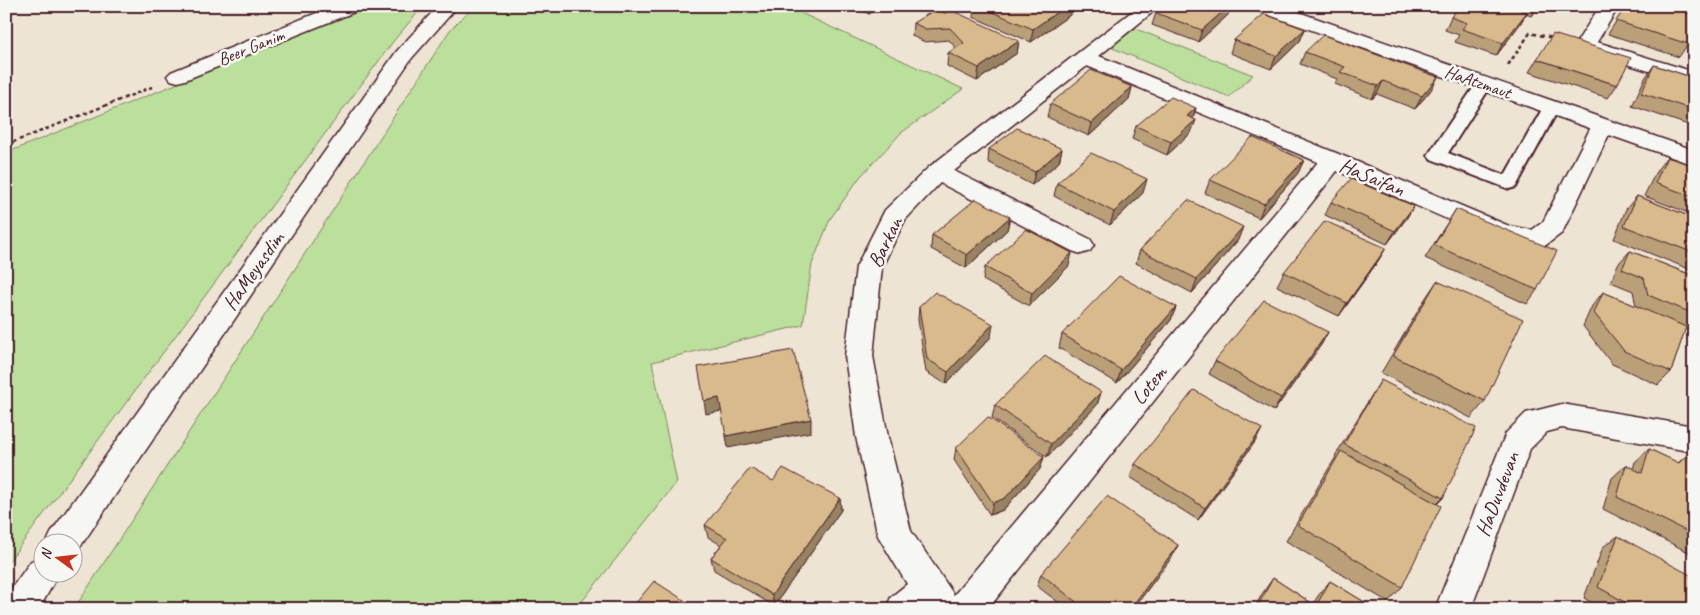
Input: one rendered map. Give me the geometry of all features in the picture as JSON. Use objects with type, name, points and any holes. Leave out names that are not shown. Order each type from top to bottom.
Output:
[{"type":"street","name":"Beer Ganim","points":[[178,76],[352,6]]},
{"type":"street","name":"HaMeyasdim","points":[[71,532],[399,63],[449,6]]},
{"type":"street","name":"Barkan","points":[[925,601],[895,536],[872,438],[859,356],[870,267],[894,216],[937,172],[1151,6]]},
{"type":"street","name":"HaAtzmaut","points":[[1262,6],[1694,158]]},
{"type":"street","points":[[1610,6],[1585,45],[1694,79]]},
{"type":"street","name":"HaSaifan","points":[[1085,58],[1333,160],[1504,234],[1536,239],[1553,227],[1602,126]]},
{"type":"street","name":"Lotem","points":[[965,609],[1333,160]]},
{"type":"street","points":[[937,172],[1080,245]]},
{"type":"street","name":"HaDuvdevan","points":[[1453,609],[1517,442],[1537,422],[1562,416],[1694,439]]},
{"type":"street","points":[[18,609],[36,582]]},
{"type":"lane","points":[[1488,86],[1437,155],[1509,183],[1551,108]]},
{"type":"path","points":[[1488,86],[1530,33],[1585,45]]},
{"type":"path","points":[[6,145],[178,76]]},
{"type":"green space","points":[[373,6],[413,6],[419,11],[395,39],[6,565],[6,153]]},
{"type":"green space","points":[[474,6],[786,6],[963,89],[901,133],[860,177],[830,219],[812,264],[803,325],[652,362],[677,482],[576,609],[74,609],[450,30]]},
{"type":"green space","points":[[1121,23],[1253,75],[1229,97],[1096,41]]},
{"type":"building","points":[[978,6],[1066,6],[1033,29]]},
{"type":"building","points":[[1163,6],[1229,6],[1202,30],[1156,13]]},
{"type":"building","points":[[1460,6],[1510,6],[1527,12],[1503,43],[1462,29],[1467,23],[1451,17]]},
{"type":"building","points":[[1626,6],[1666,6],[1694,15],[1694,35],[1688,44],[1616,21]]},
{"type":"building","points":[[936,9],[945,13],[951,10],[1019,41],[979,68],[948,53],[964,43],[950,28],[926,29],[913,23]]},
{"type":"building","points":[[1264,14],[1305,29],[1276,56],[1234,40]]},
{"type":"building","points":[[1553,34],[1631,58],[1617,85],[1537,59]]},
{"type":"building","points":[[1323,35],[1438,77],[1422,96],[1383,81],[1378,86],[1340,72],[1345,67],[1305,52]]},
{"type":"building","points":[[1654,65],[1694,78],[1694,110],[1641,93]]},
{"type":"building","points":[[1091,70],[1132,87],[1092,123],[1050,104]]},
{"type":"building","points":[[1171,97],[1196,108],[1187,116],[1196,120],[1171,142],[1136,126]]},
{"type":"building","points":[[1017,128],[1062,149],[1035,172],[989,149]]},
{"type":"building","points":[[1252,137],[1304,160],[1264,204],[1210,180]]},
{"type":"building","points":[[1091,153],[1147,179],[1114,212],[1057,183]]},
{"type":"building","points":[[1667,157],[1694,166],[1694,197],[1655,183]]},
{"type":"building","points":[[1351,179],[1414,206],[1395,231],[1331,202]]},
{"type":"building","points":[[1637,196],[1694,218],[1694,253],[1624,226]]},
{"type":"building","points":[[976,199],[1010,217],[967,255],[932,235]]},
{"type":"building","points":[[1188,200],[1243,227],[1197,279],[1140,250]]},
{"type":"building","points":[[1456,209],[1557,251],[1537,290],[1434,245]]},
{"type":"building","points":[[1325,221],[1386,248],[1347,303],[1284,272]]},
{"type":"building","points":[[1026,229],[1072,253],[1032,293],[985,267]]},
{"type":"building","points":[[1630,251],[1694,276],[1694,314],[1648,295],[1644,278],[1622,269]]},
{"type":"building","points":[[1119,276],[1176,307],[1121,370],[1062,334]]},
{"type":"building","points":[[1437,281],[1523,319],[1485,401],[1393,356]]},
{"type":"building","points":[[935,292],[993,324],[948,372],[927,359],[919,307]]},
{"type":"building","points":[[1603,292],[1686,327],[1671,372],[1624,351],[1594,313]]},
{"type":"building","points":[[1264,300],[1328,332],[1281,398],[1215,361]]},
{"type":"building","points":[[793,350],[811,419],[726,436],[719,398],[704,401],[698,367]]},
{"type":"building","points":[[1045,356],[1101,392],[1051,444],[995,405]]},
{"type":"building","points":[[1381,380],[1476,428],[1443,498],[1344,444]]},
{"type":"building","points":[[1194,390],[1262,429],[1205,508],[1135,464]]},
{"type":"building","points":[[988,417],[1044,457],[1005,498],[993,503],[956,448]]},
{"type":"building","points":[[1649,449],[1679,463],[1686,456],[1694,459],[1694,535],[1617,497],[1626,465],[1642,473]]},
{"type":"building","points":[[1341,451],[1441,506],[1402,587],[1298,525]]},
{"type":"building","points":[[750,468],[773,481],[783,468],[840,498],[772,595],[711,558],[727,538],[705,525]]},
{"type":"building","points":[[1107,496],[1178,545],[1130,609],[1085,609],[1041,574]]},
{"type":"building","points":[[1618,536],[1694,577],[1694,609],[1637,609],[1598,587]]},
{"type":"building","points":[[1273,578],[1316,606],[1330,581],[1376,609],[1256,609]]},
{"type":"building","points":[[654,581],[698,609],[631,609]]}]
